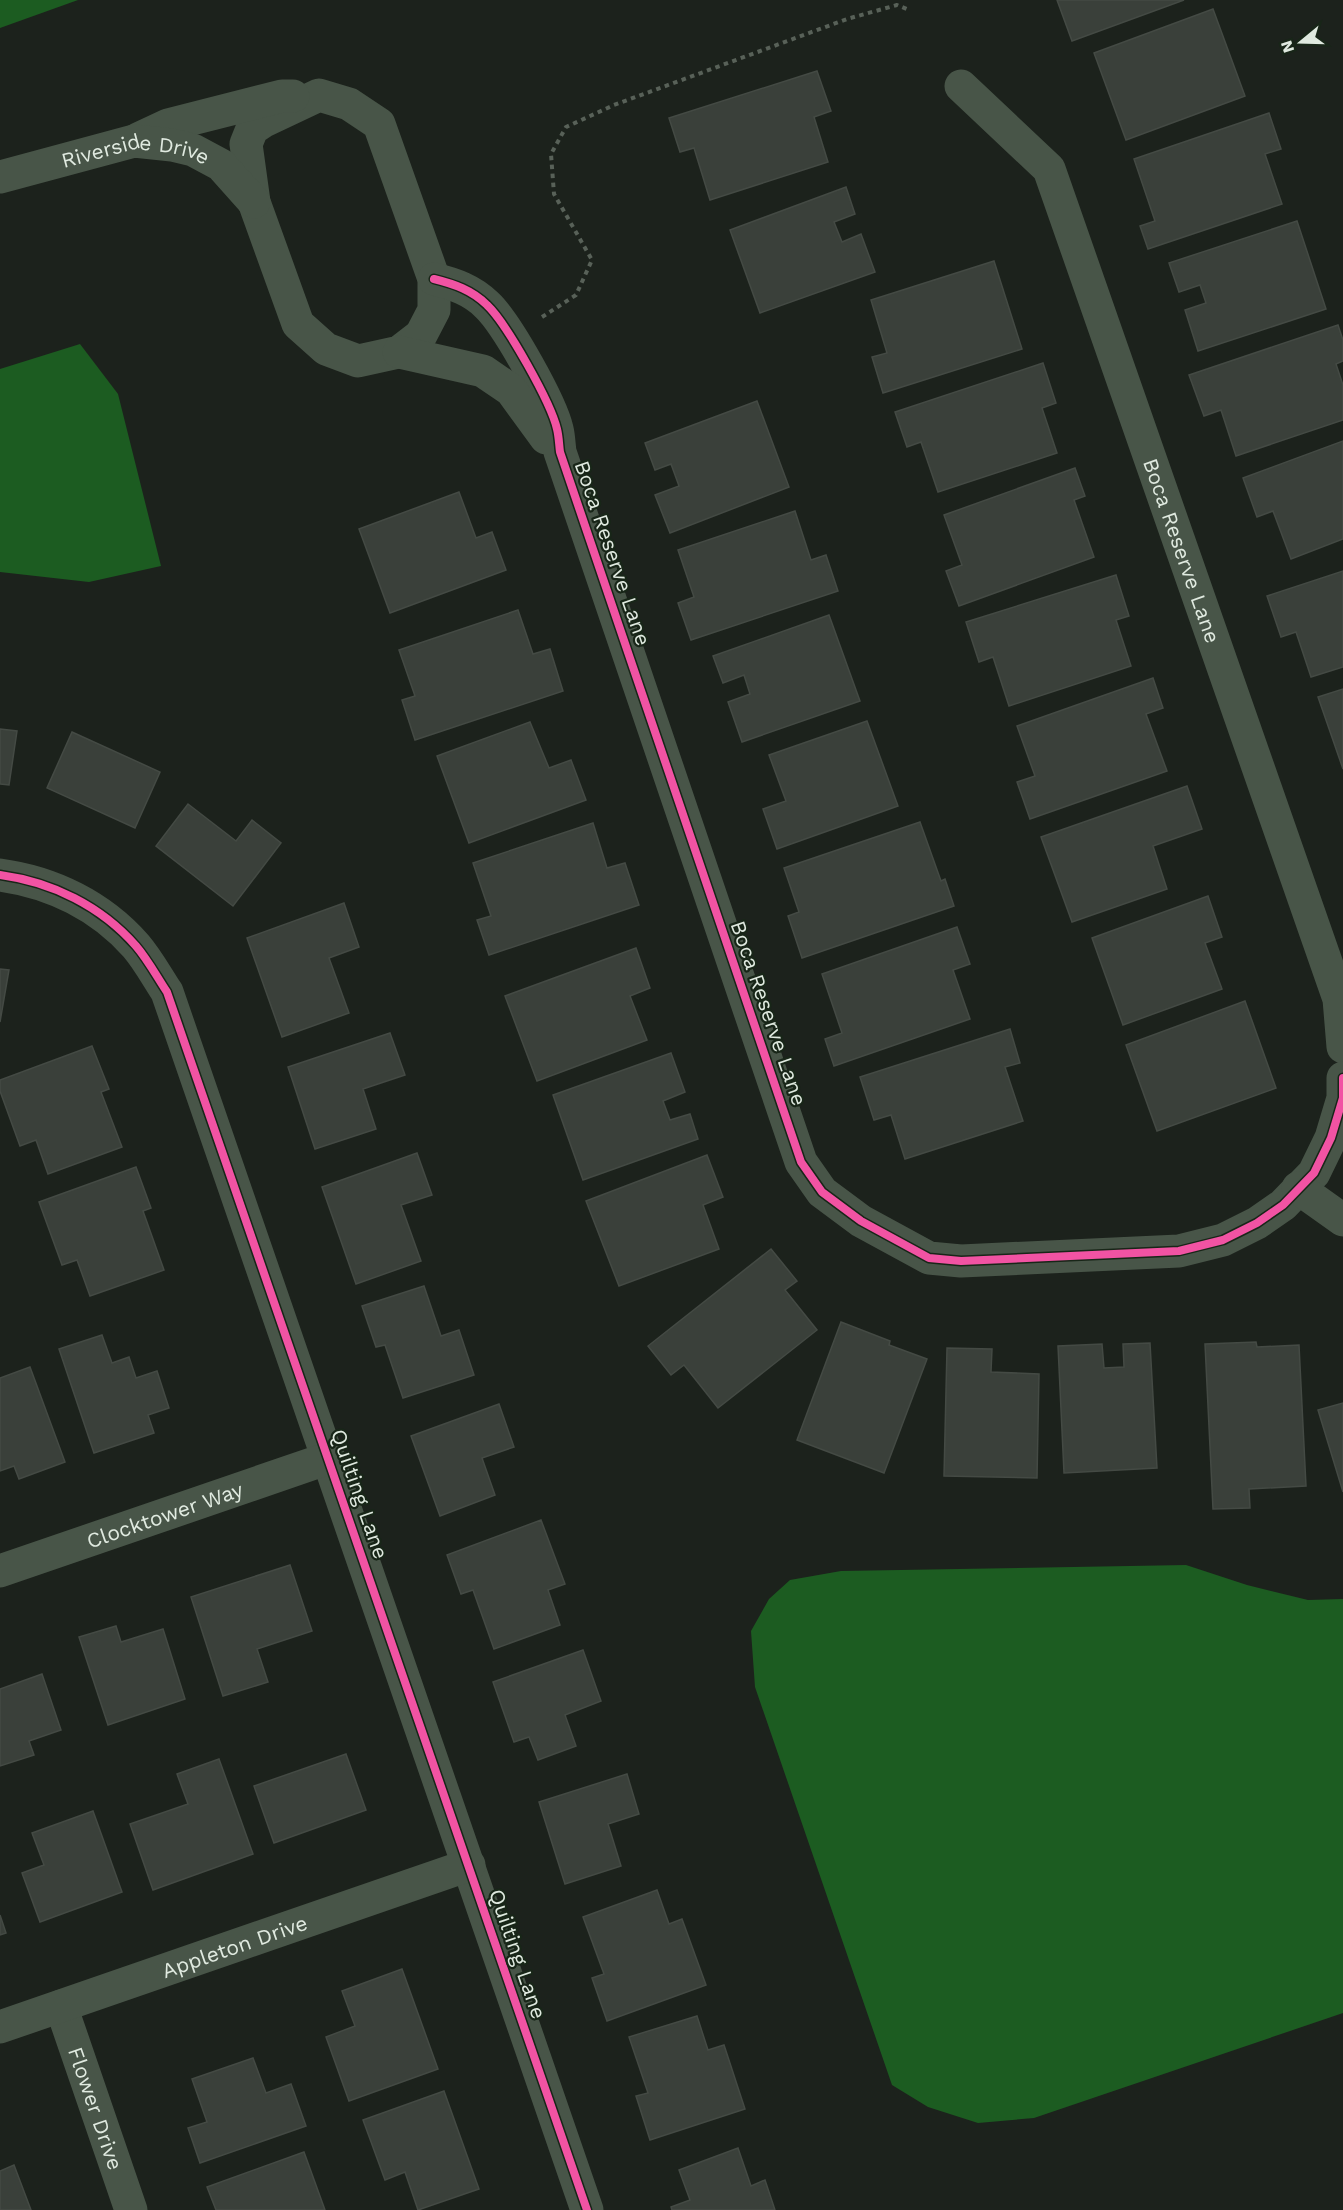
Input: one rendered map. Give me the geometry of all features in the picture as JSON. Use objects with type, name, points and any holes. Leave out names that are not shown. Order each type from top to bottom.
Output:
[{"type":"street","name":"Boca Reserve Lane","points":[[961,86],[1049,169],[1339,999],[1343,1047]]},
{"type":"street","name":"Boca Reserve Lane","points":[[399,352],[421,335],[434,310],[434,279],[379,124],[349,104],[319,95],[252,129],[246,144],[254,202],[298,324],[326,349],[358,361],[399,352],[483,370],[511,390],[540,432],[560,452]]},
{"type":"street","points":[[134,141],[168,125],[243,105],[282,96],[319,95]]},
{"type":"street","name":"Riverside Drive","points":[[0,177],[134,141],[193,150],[222,165],[254,202]]},
{"type":"street","name":"Boca Reserve Lane","points":[[434,279],[460,285],[488,305],[515,345],[548,406],[557,429],[560,452],[801,1162],[822,1192],[861,1221],[929,1258],[961,1260],[1179,1251],[1223,1240],[1257,1223],[1283,1204],[1314,1173],[1331,1138],[1343,1098],[1343,1078]]},
{"type":"street","name":"Quilting Lane","points":[[0,875],[23,878],[48,886],[74,897],[97,911],[137,947],[167,992],[587,2210]]},
{"type":"street","points":[[1298,1188],[1343,1220]]},
{"type":"street","name":"Clocktower Way","points":[[0,1571],[329,1458]]},
{"type":"street","name":"Appleton Drive","points":[[0,2027],[469,1865]]},
{"type":"street","name":"Flower Drive","points":[[62,2006],[131,2210]]},
{"type":"path","points":[[539,318],[576,295],[592,260],[554,194],[551,154],[566,127],[614,105],[848,19],[897,5],[909,10]]},
{"type":"shaded area","points":[[0,0],[78,0],[0,28]]},
{"type":"shaded area","points":[[80,344],[118,394],[161,566],[89,582],[0,572],[0,369]]},
{"type":"shaded area","points":[[1186,1565],[1247,1585],[1308,1600],[1343,1599],[1343,2013],[1034,2118],[978,2123],[928,2107],[892,2085],[755,1687],[751,1631],[769,1599],[790,1580],[841,1571]]},
{"type":"building","points":[[1057,0],[1184,0],[1072,41]]},
{"type":"building","points":[[1213,9],[1245,96],[1126,140],[1094,53]]},
{"type":"building","points":[[817,71],[831,111],[814,117],[828,162],[710,200],[694,148],[680,152],[669,118]]},
{"type":"building","points":[[1269,113],[1281,149],[1265,154],[1282,204],[1148,249],[1140,226],[1155,221],[1134,159]]},
{"type":"building","points":[[846,187],[855,214],[834,222],[842,242],[861,234],[875,272],[760,313],[730,230]]},
{"type":"building","points":[[1297,221],[1326,309],[1198,351],[1185,310],[1206,303],[1200,285],[1179,292],[1169,263]]},
{"type":"building","points":[[994,261],[1022,349],[883,393],[872,357],[887,353],[871,300]]},
{"type":"building","points":[[1338,325],[1343,340],[1343,361],[1336,364],[1343,385],[1343,420],[1236,456],[1221,410],[1204,416],[1189,375]]},
{"type":"building","points":[[1043,363],[1056,403],[1042,408],[1057,453],[938,492],[921,442],[907,447],[895,412]]},
{"type":"building","points":[[757,401],[789,487],[670,533],[655,495],[679,486],[671,464],[655,470],[645,443]]},
{"type":"building","points":[[1343,441],[1343,539],[1291,559],[1273,511],[1257,517],[1243,478]]},
{"type":"building","points":[[1075,468],[1085,496],[1074,500],[1094,557],[959,606],[946,571],[962,565],[944,515]]},
{"type":"building","points":[[459,492],[476,538],[492,532],[506,570],[390,613],[359,529]]},
{"type":"building","points":[[795,511],[811,560],[826,555],[838,591],[691,640],[678,603],[694,597],[678,550]]},
{"type":"building","points":[[1343,571],[1343,667],[1311,677],[1296,632],[1281,637],[1267,596]]},
{"type":"building","points":[[1116,575],[1129,616],[1116,620],[1131,666],[1009,706],[993,657],[979,662],[966,622]]},
{"type":"building","points":[[518,610],[533,654],[550,649],[563,691],[415,740],[402,700],[415,696],[399,650]]},
{"type":"building","points":[[829,615],[860,701],[742,742],[728,702],[750,694],[744,675],[723,683],[713,656]]},
{"type":"building","points":[[1153,678],[1163,708],[1146,714],[1167,771],[1030,819],[1017,782],[1035,776],[1017,726]]},
{"type":"building","points":[[1343,689],[1343,769],[1318,697]]},
{"type":"building","points":[[867,721],[898,806],[777,849],[763,809],[786,801],[769,755]]},
{"type":"building","points":[[530,722],[549,768],[571,760],[586,800],[469,843],[437,756]]},
{"type":"building","points":[[0,729],[17,731],[9,785],[0,784]]},
{"type":"building","points":[[72,732],[160,772],[135,828],[47,788]]},
{"type":"building","points":[[1187,786],[1202,829],[1153,846],[1167,889],[1072,922],[1041,837]]},
{"type":"building","points":[[188,804],[236,841],[252,820],[281,843],[233,906],[156,846]]},
{"type":"building","points":[[920,822],[941,881],[945,879],[954,906],[802,958],[788,916],[799,912],[784,868]]},
{"type":"building","points":[[593,823],[607,868],[625,863],[639,905],[489,955],[477,920],[491,916],[473,863]]},
{"type":"building","points":[[1208,896],[1222,937],[1205,943],[1222,989],[1123,1025],[1092,938]]},
{"type":"building","points":[[344,903],[359,947],[329,958],[349,1013],[282,1037],[247,938]]},
{"type":"building","points":[[957,927],[970,964],[953,970],[970,1019],[834,1066],[825,1039],[842,1033],[822,974]]},
{"type":"building","points":[[636,948],[650,988],[630,996],[647,1040],[537,1081],[505,996]]},
{"type":"building","points":[[0,969],[9,970],[0,1022]]},
{"type":"building","points":[[1245,1001],[1276,1088],[1157,1131],[1126,1045]]},
{"type":"building","points":[[1010,1029],[1020,1063],[1005,1067],[1023,1121],[905,1159],[891,1115],[874,1120],[860,1077]]},
{"type":"building","points":[[390,1033],[405,1075],[363,1089],[376,1129],[315,1149],[288,1067]]},
{"type":"building","points":[[92,1046],[109,1089],[101,1092],[122,1147],[48,1174],[36,1140],[20,1146],[0,1091],[0,1080]]},
{"type":"building","points":[[671,1053],[685,1092],[663,1101],[670,1120],[690,1114],[698,1139],[583,1180],[553,1095]]},
{"type":"building","points":[[417,1153],[432,1195],[401,1205],[421,1261],[356,1284],[322,1187]]},
{"type":"building","points":[[707,1155],[723,1197],[703,1205],[719,1249],[619,1286],[586,1201]]},
{"type":"building","points":[[136,1167],[151,1208],[143,1211],[164,1270],[90,1296],[77,1260],[62,1265],[39,1202]]},
{"type":"building","points":[[771,1249],[797,1281],[785,1290],[817,1330],[718,1408],[684,1365],[671,1375],[648,1346]]},
{"type":"building","points":[[424,1286],[441,1336],[459,1330],[474,1375],[403,1398],[385,1345],[376,1347],[362,1306]]},
{"type":"building","points":[[841,1322],[890,1341],[889,1345],[927,1359],[884,1473],[797,1440]]},
{"type":"building","points":[[102,1335],[112,1363],[129,1357],[136,1378],[157,1371],[169,1408],[148,1415],[154,1433],[94,1453],[59,1349]]},
{"type":"building","points":[[1256,1342],[1257,1347],[1299,1345],[1306,1486],[1249,1489],[1250,1508],[1213,1509],[1205,1344]]},
{"type":"building","points":[[1150,1343],[1157,1468],[1064,1473],[1058,1346],[1102,1344],[1104,1368],[1124,1367],[1123,1344]]},
{"type":"building","points":[[947,1348],[992,1349],[991,1372],[1039,1374],[1037,1478],[944,1476]]},
{"type":"building","points":[[30,1367],[65,1462],[19,1479],[14,1466],[0,1471],[0,1378]]},
{"type":"building","points":[[1343,1403],[1343,1492],[1318,1410]]},
{"type":"building","points":[[499,1404],[514,1447],[482,1458],[495,1495],[440,1516],[411,1436]]},
{"type":"building","points":[[541,1520],[565,1584],[548,1590],[560,1625],[494,1649],[473,1590],[461,1594],[447,1555]]},
{"type":"building","points":[[290,1565],[312,1631],[257,1649],[268,1682],[223,1696],[191,1597]]},
{"type":"building","points":[[116,1626],[121,1642],[163,1629],[185,1699],[108,1725],[79,1637]]},
{"type":"building","points":[[583,1650],[601,1701],[565,1715],[576,1746],[538,1760],[529,1737],[514,1742],[493,1682]]},
{"type":"building","points":[[42,1674],[61,1730],[29,1741],[34,1755],[0,1766],[0,1689]]},
{"type":"building","points":[[346,1754],[366,1810],[274,1843],[254,1786]]},
{"type":"building","points":[[219,1759],[253,1854],[153,1890],[130,1824],[188,1804],[177,1774]]},
{"type":"building","points":[[627,1774],[639,1814],[608,1824],[621,1866],[565,1884],[539,1802]]},
{"type":"building","points":[[93,1811],[122,1892],[40,1922],[22,1873],[44,1865],[32,1833]]},
{"type":"building","points":[[657,1890],[669,1924],[682,1919],[706,1985],[607,2021],[592,1978],[604,1974],[583,1917]]},
{"type":"building","points":[[0,1915],[6,1933],[0,1935]]},
{"type":"building","points":[[402,1969],[438,2069],[349,2101],[326,2037],[355,2026],[342,1991]]},
{"type":"building","points":[[697,2016],[708,2050],[724,2045],[745,2109],[650,2140],[636,2096],[648,2093],[629,2037]]},
{"type":"building","points":[[253,2058],[266,2093],[291,2084],[306,2126],[200,2163],[188,2128],[207,2122],[192,2079]]},
{"type":"building","points":[[444,2091],[479,2189],[418,2210],[405,2172],[385,2180],[363,2120]]},
{"type":"building","points":[[738,2148],[751,2186],[765,2180],[775,2210],[672,2210],[671,2207],[690,2200],[679,2170]]},
{"type":"building","points":[[304,2152],[325,2210],[216,2210],[207,2187]]},
{"type":"building","points":[[14,2165],[31,2210],[0,2210],[0,2171]]},
{"type":"cycle path","points":[[434,279],[456,285],[469,292],[496,315],[527,364],[553,417],[558,432],[560,452],[801,1162],[822,1192],[861,1221],[929,1258],[961,1261],[1179,1251],[1223,1240],[1257,1223],[1283,1205],[1314,1173],[1331,1138],[1343,1098],[1343,1078]]},
{"type":"cycle path","points":[[0,875],[19,878],[57,890],[107,919],[136,946],[167,992],[587,2210]]}]
